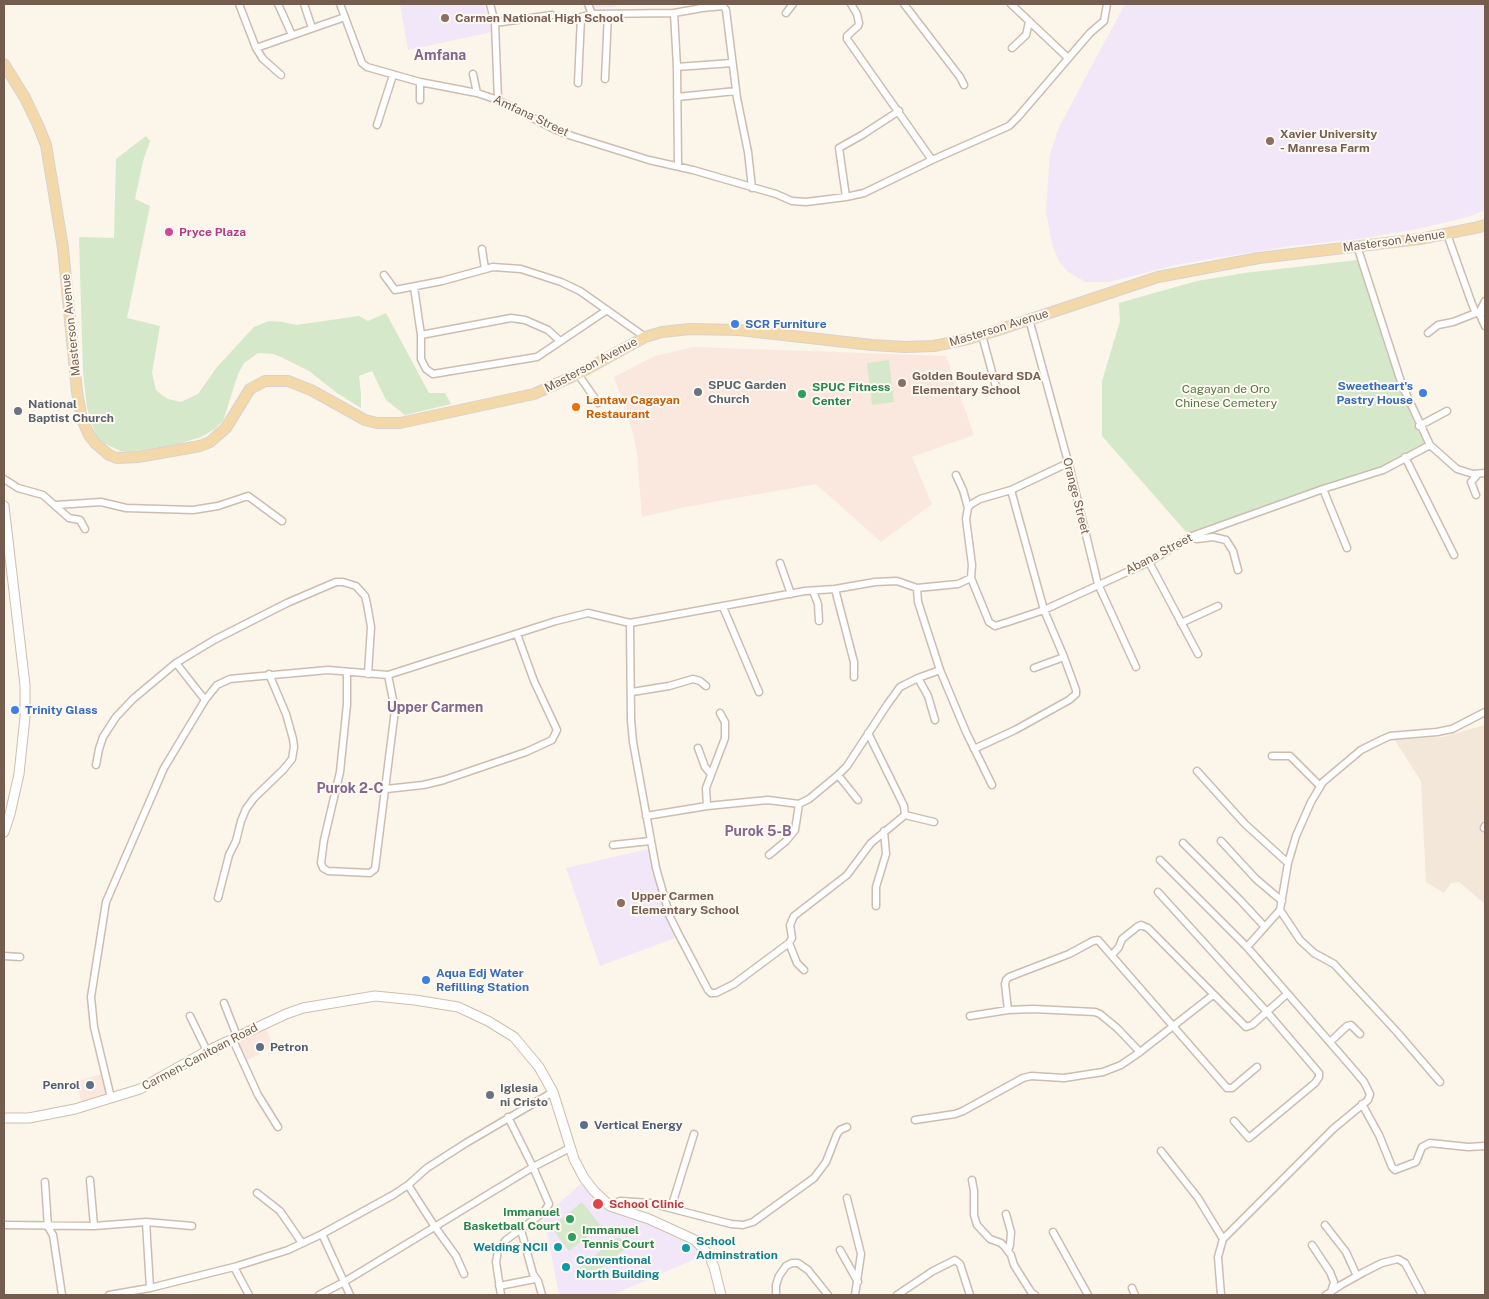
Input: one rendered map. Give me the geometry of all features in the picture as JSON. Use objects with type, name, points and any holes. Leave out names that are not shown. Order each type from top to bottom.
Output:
[{"type":"main road","name":"Masterson Avenue","points":[[4,64],[25,98],[46,145],[63,248],[82,419],[95,443],[109,455],[117,458],[138,457],[200,446],[210,442],[226,428],[250,389],[265,381],[288,381],[310,390],[365,420],[388,424],[400,423],[534,394],[578,374],[645,337],[678,330],[739,330],[905,347],[934,346],[982,335],[1158,276],[1259,258],[1420,239],[1485,225]]},
{"type":"main road","points":[[4,507],[24,685],[25,716],[19,774],[4,832]]},
{"type":"main road","name":"Carmen-Canitoan Road","points":[[4,1118],[29,1118],[75,1108],[140,1089],[234,1037],[304,1008],[375,996],[458,1007],[475,1014],[514,1037],[539,1067],[553,1092],[570,1148],[584,1178],[598,1195],[610,1206],[649,1218],[695,1240],[709,1255],[721,1295]]},
{"type":"street","points":[[239,4],[256,48],[263,59],[281,75]]},
{"type":"street","points":[[278,4],[292,34]]},
{"type":"street","points":[[304,4],[312,28]]},
{"type":"street","points":[[256,48],[345,17],[340,4]]},
{"type":"street","points":[[490,4],[495,23],[498,100]]},
{"type":"street","points":[[588,4],[592,14]]},
{"type":"street","points":[[786,13],[793,4]]},
{"type":"street","points":[[851,4],[857,14],[859,23],[847,36],[847,39],[932,160]]},
{"type":"street","points":[[904,4],[960,77],[964,85]]},
{"type":"street","points":[[1010,4],[1068,58]]},
{"type":"street","name":"Amfana Street","points":[[345,17],[362,63],[367,67],[420,82],[478,93],[498,100],[548,126],[572,136],[792,201],[806,202],[864,193],[1009,126],[1018,118],[1090,33],[1104,21],[1107,4]]},
{"type":"street","points":[[578,83],[580,18],[592,14],[674,13],[702,6],[721,6],[726,10],[736,91],[752,188]]},
{"type":"street","points":[[674,13],[678,97],[678,166]]},
{"type":"street","points":[[605,79],[608,14]]},
{"type":"street","points":[[495,23],[552,15]]},
{"type":"street","points":[[1012,48],[1026,35],[1029,22]]},
{"type":"street","points":[[677,68],[732,62]]},
{"type":"street","points":[[473,74],[478,93]]},
{"type":"street","points":[[378,125],[393,75]]},
{"type":"street","points":[[420,82],[420,100]]},
{"type":"street","points":[[678,97],[736,91]]},
{"type":"street","points":[[846,197],[838,148],[899,111]]},
{"type":"street","points":[[1447,234],[1472,304],[1480,312],[1485,326]]},
{"type":"street","points":[[1357,246],[1399,377],[1419,426],[1430,445],[1457,468],[1482,473]]},
{"type":"street","points":[[482,249],[485,269]]},
{"type":"street","points":[[384,275],[395,290],[442,282],[493,267],[510,268],[548,277],[575,288],[645,337]]},
{"type":"street","points":[[414,287],[421,359],[426,369],[433,374],[537,357],[607,310]]},
{"type":"street","points":[[1428,333],[1438,325],[1453,322],[1480,312],[1485,301]]},
{"type":"street","points":[[420,335],[457,332],[499,319],[518,319],[548,330],[560,341]]},
{"type":"street","name":"Orange Street","points":[[1029,319],[1098,584],[1136,668]]},
{"type":"street","points":[[982,335],[996,387]]},
{"type":"street","points":[[578,374],[598,403]]},
{"type":"street","points":[[1419,426],[1447,411]]},
{"type":"street","name":"Abana Street","points":[[972,578],[992,624],[995,626],[1002,624],[1044,610],[1149,562],[1190,537],[1383,470],[1430,445]]},
{"type":"street","points":[[1405,458],[1454,555]]},
{"type":"street","points":[[968,508],[973,502],[1011,490],[1068,463]]},
{"type":"street","points":[[1476,495],[1471,482],[1482,473]]},
{"type":"street","points":[[111,1098],[94,1027],[91,997],[94,966],[106,902],[164,768],[211,690],[224,681],[269,674],[328,670],[388,675],[556,620],[588,613],[630,623],[791,594],[887,581],[908,583],[917,588],[951,586],[972,578],[966,519],[968,508],[956,475]]},
{"type":"street","points":[[4,479],[18,488],[44,494],[69,518],[80,520],[85,529]]},
{"type":"street","points":[[974,748],[1015,730],[1074,697],[1076,690],[1044,610],[1011,490]]},
{"type":"street","points":[[1323,490],[1348,548]]},
{"type":"street","points":[[56,505],[101,502],[126,508],[193,510],[218,506],[248,496],[282,522]]},
{"type":"street","points":[[1190,537],[1197,539],[1213,537],[1226,540],[1233,551],[1238,570]]},
{"type":"street","points":[[1149,562],[1198,654]]},
{"type":"street","points":[[780,563],[791,594]]},
{"type":"street","points":[[96,765],[103,737],[116,717],[132,699],[176,663],[214,640],[300,597],[336,582],[356,586],[364,596],[367,604],[371,627],[368,674]]},
{"type":"street","points":[[917,588],[918,602],[940,670],[992,785]]},
{"type":"street","points":[[835,589],[854,662],[854,677]]},
{"type":"street","points":[[813,591],[818,604],[819,621]]},
{"type":"street","points":[[1181,622],[1218,606]]},
{"type":"street","points":[[723,607],[759,692]]},
{"type":"street","points":[[630,623],[633,742],[650,841],[670,917],[708,990],[716,993],[734,984],[789,943],[792,938],[790,925],[794,916],[846,875],[868,847],[905,814]]},
{"type":"street","points":[[386,789],[423,785],[444,780],[526,752],[552,740],[557,730],[534,681],[517,634]]},
{"type":"street","points":[[1034,668],[1064,657]]},
{"type":"street","points":[[176,663],[205,700]]},
{"type":"street","points":[[646,816],[707,806],[768,800],[799,804],[809,799],[838,775],[853,758],[900,687],[940,670]]},
{"type":"street","points":[[347,672],[347,704],[340,772],[324,840],[321,863],[326,870],[370,873],[374,871],[395,710],[388,675]]},
{"type":"street","points":[[218,898],[229,855],[236,841],[246,809],[259,792],[283,770],[292,759],[294,752],[293,739],[286,714],[269,674]]},
{"type":"street","points":[[918,678],[930,702],[936,720]]},
{"type":"street","points":[[632,692],[669,686],[693,679],[706,686]]},
{"type":"street","points":[[1247,947],[1280,910],[1288,863],[1296,836],[1320,786],[1361,750],[1380,740],[1390,736],[1437,732],[1452,728],[1485,712]]},
{"type":"street","points":[[707,806],[705,794],[725,738],[725,722],[720,713]]},
{"type":"street","points":[[868,733],[904,806],[905,814]]},
{"type":"street","points":[[698,748],[711,774]]},
{"type":"street","points":[[1272,756],[1290,756],[1320,786]]},
{"type":"street","points":[[1197,771],[1245,824],[1288,863]]},
{"type":"street","points":[[838,775],[858,800]]},
{"type":"street","points":[[769,855],[795,830],[799,804]]},
{"type":"street","points":[[905,814],[934,822]]},
{"type":"street","points":[[876,906],[876,887],[886,854],[884,832]]},
{"type":"street","points":[[1221,840],[1256,879],[1282,901]]},
{"type":"street","points":[[613,845],[650,841]]},
{"type":"street","points":[[1183,843],[1265,927]]},
{"type":"street","points":[[1160,860],[1247,947],[1354,1070],[1368,1090],[1370,1097],[1333,1129],[1223,1239],[1218,1256],[1221,1295]]},
{"type":"street","points":[[1158,892],[1267,1012],[1317,1070],[1320,1077],[1249,1138],[1234,1121]]},
{"type":"street","points":[[1280,910],[1300,940],[1314,953],[1334,964],[1440,1082]]},
{"type":"street","points":[[1112,955],[1119,947],[1122,939],[1137,927],[1144,926],[1148,928],[1246,1027],[1252,1025],[1287,994]]},
{"type":"street","points":[[1008,1010],[1005,988],[1006,980],[1009,977],[1069,954],[1096,940],[1112,955],[1121,968],[1227,1088],[1232,1088],[1257,1067]]},
{"type":"street","points":[[789,943],[795,958],[804,970]]},
{"type":"street","points":[[4,956],[20,957]]},
{"type":"street","points":[[916,1120],[963,1112],[1023,1078],[1031,1076],[1064,1078],[1103,1072],[1121,1065],[1213,995]]},
{"type":"street","points":[[224,1003],[234,1037],[258,1095],[278,1127]]},
{"type":"street","points":[[970,1016],[1008,1010],[1076,1010],[1095,1012],[1117,1028],[1140,1052]]},
{"type":"street","points":[[190,1016],[206,1051]]},
{"type":"street","points":[[1330,1042],[1351,1024],[1360,1034]]},
{"type":"street","points":[[109,1295],[127,1294],[275,1256],[322,1234],[408,1185],[427,1168],[508,1117],[553,1092]]},
{"type":"street","points":[[1362,1104],[1395,1170],[1416,1162],[1422,1147],[1430,1142],[1468,1147],[1485,1146]]},
{"type":"street","points":[[501,1295],[496,1262],[498,1250],[506,1240],[544,1212],[549,1204],[508,1117]]},
{"type":"street","points":[[610,1206],[623,1201],[655,1204],[731,1224],[742,1225],[753,1222],[814,1178],[826,1162],[837,1134],[840,1130],[847,1127]]},
{"type":"street","points":[[671,1208],[694,1134]]},
{"type":"street","points":[[319,1295],[344,1282],[533,1167],[570,1148]]},
{"type":"street","points":[[1161,1152],[1198,1198],[1223,1239]]},
{"type":"street","points":[[90,1180],[94,1226]]},
{"type":"street","points":[[972,1180],[974,1215],[977,1225],[990,1239],[1001,1243],[1008,1251],[1014,1265],[1031,1292],[1035,1295]]},
{"type":"street","points":[[45,1182],[48,1227],[53,1235],[62,1295]]},
{"type":"street","points":[[408,1185],[434,1227],[456,1256],[464,1274]]},
{"type":"street","points":[[256,1193],[280,1212],[302,1243]]},
{"type":"street","points":[[847,1198],[861,1254],[855,1295]]},
{"type":"street","points":[[1006,1214],[1010,1232],[1008,1251]]},
{"type":"street","points":[[146,1222],[150,1288]]},
{"type":"street","points":[[4,1225],[48,1227],[146,1222],[192,1226]]},
{"type":"street","points":[[1325,1225],[1346,1252],[1357,1276]]},
{"type":"street","points":[[521,1230],[532,1274],[540,1286],[542,1295]]},
{"type":"street","points":[[1053,1232],[1088,1295]]},
{"type":"street","points":[[322,1234],[350,1295]]},
{"type":"street","points":[[1312,1245],[1330,1272],[1334,1282],[1329,1293]]},
{"type":"street","points":[[840,1250],[858,1282]]},
{"type":"street","points":[[1329,1293],[1382,1263],[1401,1259],[1405,1262],[1422,1295]]},
{"type":"street","points":[[897,1295],[933,1271],[955,1260],[960,1264],[970,1295]]},
{"type":"street","points":[[776,1295],[776,1285],[779,1276],[786,1266],[798,1263],[815,1277],[828,1295]]},
{"type":"street","points":[[234,1267],[249,1295]]},
{"type":"street","points":[[499,1286],[535,1278]]},
{"type":"street","points":[[1132,1288],[1135,1295]]},
{"type":"shaded area","name":"Carmen National High School","points":[[400,4],[484,4],[492,32],[408,50]]},
{"type":"shaded area","points":[[589,4],[617,4],[615,7],[590,8]]},
{"type":"shaded area","name":"Xavier University - Manresa Farm","points":[[1125,4],[1485,4],[1485,210],[1468,217],[1417,229],[1359,239],[1291,246],[1180,264],[1109,282],[1086,282],[1068,272],[1059,261],[1052,244],[1046,211],[1050,154],[1059,127]]},
{"type":"shaded area","points":[[694,347],[946,356],[974,435],[912,457],[932,504],[881,542],[816,484],[685,507],[642,517],[637,452],[633,433],[614,377],[655,356]]},
{"type":"shaded area","points":[[1485,725],[1485,904],[1459,882],[1451,883],[1444,893],[1426,882],[1421,781],[1394,739],[1443,737]]},
{"type":"shaded area","name":"Upper Carmen Elementary School","points":[[648,849],[675,938],[600,966],[566,868]]},
{"type":"shaded area","points":[[265,1026],[273,1047],[247,1060],[237,1040]]},
{"type":"shaded area","points":[[102,1074],[108,1095],[82,1103],[75,1081]]},
{"type":"shaded area","points":[[584,1181],[612,1206],[684,1235],[700,1248],[702,1256],[612,1295],[559,1295],[543,1217]]},
{"type":"green space","points":[[146,136],[150,141],[143,161],[135,199],[150,206],[127,318],[160,326],[152,373],[156,390],[168,399],[181,402],[198,394],[217,367],[254,327],[269,321],[296,325],[359,316],[368,321],[386,313],[429,393],[445,393],[451,404],[405,415],[386,400],[372,371],[359,376],[361,408],[337,393],[309,371],[273,354],[258,353],[244,363],[238,374],[223,421],[215,429],[201,437],[178,444],[130,452],[120,451],[96,437],[87,408],[83,372],[79,237],[114,238],[116,159]]},
{"type":"green space","name":"Cagayan de Oro Chinese Cemetery","points":[[1358,260],[1389,359],[1417,429],[1426,445],[1382,469],[1188,534],[1102,436],[1102,381],[1120,321],[1119,303],[1197,281],[1244,273]]},
{"type":"green space","points":[[889,360],[894,402],[872,405],[867,363]]},
{"type":"green space","points":[[582,1202],[601,1226],[569,1251],[551,1227]]},
{"type":"green space","points":[[618,1237],[629,1246],[594,1274],[582,1273],[579,1268]]},
{"type":"place","name":"Carmen National High School","points":[[445,18]]},
{"type":"place","name":"Xavier University - Manresa Farm","points":[[1270,141]]},
{"type":"place","name":"Pryce Plaza","points":[[169,232]]},
{"type":"place","name":"SCR Furniture","points":[[735,324]]},
{"type":"place","name":"Golden Boulevard SDA Elementary School","points":[[902,383]]},
{"type":"place","name":"SPUC Garden Church","points":[[698,392]]},
{"type":"place","name":"Sweetheart's Pastry House","points":[[1423,393]]},
{"type":"place","name":"SPUC Fitness Center","points":[[802,394]]},
{"type":"place","name":"Lantaw Cagayan Restaurant","points":[[576,407]]},
{"type":"place","name":"National Baptist Church","points":[[18,411]]},
{"type":"place","name":"Trinity Glass","points":[[15,710]]},
{"type":"place","name":"Upper Carmen Elementary School","points":[[621,903]]},
{"type":"place","name":"Aqua Edj Water Refilling Station","points":[[426,980]]},
{"type":"place","name":"Petron","points":[[260,1047]]},
{"type":"place","name":"Penrol","points":[[90,1085]]},
{"type":"place","name":"Iglesia ni Cristo","points":[[490,1095]]},
{"type":"place","name":"Vertical Energy","points":[[584,1125]]},
{"type":"place","name":"School Clinic","points":[[598,1204]]},
{"type":"place","name":"Immanuel Basketball Court","points":[[570,1219]]},
{"type":"place","name":"Immanuel Tennis Court","points":[[572,1237]]},
{"type":"place","name":"Welding NCII","points":[[558,1247]]},
{"type":"place","name":"School Adminstration","points":[[686,1248]]},
{"type":"place","name":"Conventional North Building","points":[[566,1267]]},
{"type":"district","name":"Amfana","points":[[440,56]]},
{"type":"district","name":"Upper Carmen","points":[[435,708]]},
{"type":"district","name":"Purok 2-C","points":[[350,789]]},
{"type":"district","name":"Purok 5-B","points":[[758,832]]}]
